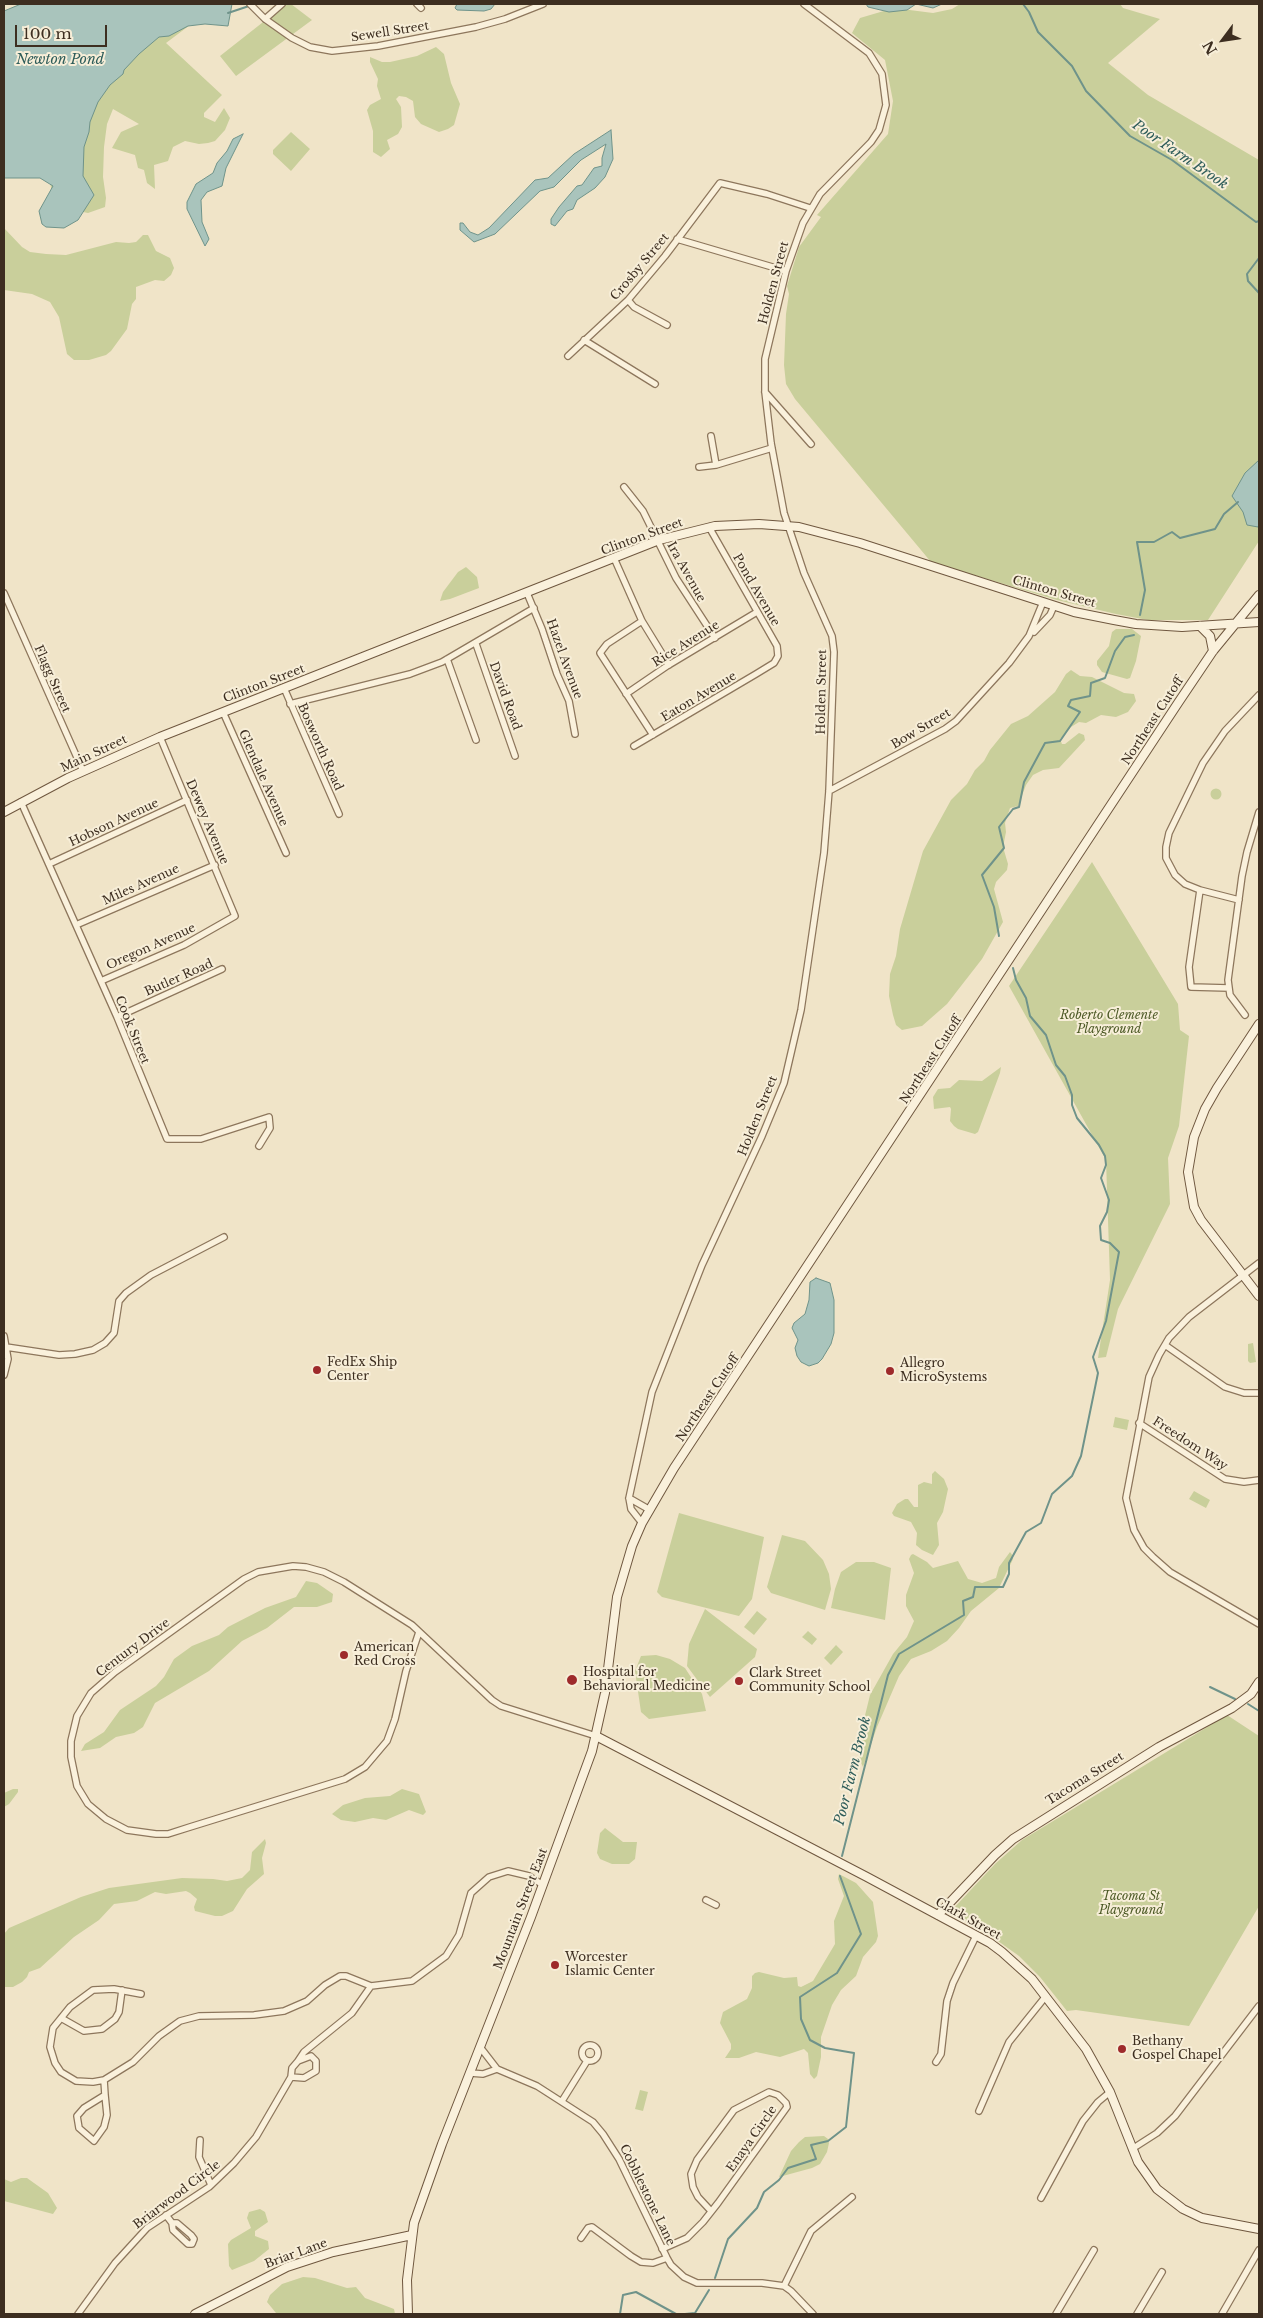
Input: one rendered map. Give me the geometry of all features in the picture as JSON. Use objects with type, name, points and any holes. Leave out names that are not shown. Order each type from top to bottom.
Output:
[{"type":"main road","name":"Clinton Street","points":[[197,722],[657,541],[708,527],[759,524],[799,527],[860,543],[1074,612],[1136,624],[1200,626],[1259,622]]},
{"type":"main road","name":"Northeast Cutoff","points":[[650,1510],[680,1461],[1213,652],[1259,595]]},
{"type":"main road","points":[[1200,626],[1210,636],[1213,652]]},
{"type":"main road","name":"Main Street","points":[[4,812],[83,771],[197,722]]},
{"type":"main road","points":[[1259,1024],[1217,1088],[1205,1110],[1194,1137],[1188,1172],[1190,1192],[1198,1213],[1259,1296]]},
{"type":"main road","name":"Mountain Street East","points":[[408,2314],[407,2280],[412,2235],[425,2190],[579,1789],[596,1736],[610,1666],[619,1588],[632,1546],[650,1510]]},
{"type":"main road","name":"Tacoma Street","points":[[938,1915],[995,1854],[1013,1839],[1159,1747],[1232,1708],[1251,1694],[1259,1682]]},
{"type":"main road","name":"Clark Street","points":[[596,1736],[990,1943],[1019,1965],[1046,1996],[1086,2049],[1110,2092],[1132,2149],[1144,2174],[1157,2190],[1183,2209],[1216,2222],[1259,2229]]},
{"type":"main road","name":"Briar Lane","points":[[195,2314],[287,2267],[363,2244],[412,2235]]},
{"type":"street","points":[[265,19],[282,4]]},
{"type":"street","name":"Sewell Street","points":[[252,6],[265,19],[302,44],[332,51],[378,46],[476,27],[505,19],[543,4]]},
{"type":"street","name":"Holden Street","points":[[629,1498],[652,1392],[669,1346],[784,1083],[805,986],[824,853],[834,687],[832,636],[804,573],[789,526],[772,448],[765,392],[765,359],[786,271],[799,230],[810,208],[826,187],[870,142],[879,130],[886,105],[882,74],[869,53],[804,4]]},
{"type":"street","name":"Crosby Street","points":[[568,356],[628,300],[720,183],[767,194],[810,208]]},
{"type":"street","points":[[677,239],[786,271]]},
{"type":"street","points":[[628,300],[634,307],[667,325]]},
{"type":"street","points":[[584,340],[655,384]]},
{"type":"street","points":[[765,392],[811,444]]},
{"type":"street","points":[[711,436],[716,465]]},
{"type":"street","points":[[699,467],[716,465],[772,448]]},
{"type":"street","name":"Ira Avenue","points":[[624,487],[643,511],[689,600],[715,638]]},
{"type":"street","name":"Pond Avenue","points":[[708,527],[778,650],[778,656],[774,663]]},
{"type":"street","points":[[614,558],[642,621],[669,665]]},
{"type":"street","name":"Hazel Avenue","points":[[527,592],[557,674],[570,701],[575,734]]},
{"type":"street","name":"Flagg Street","points":[[4,593],[83,771]]},
{"type":"street","name":"Bow Street","points":[[1026,641],[1034,628],[1043,602]]},
{"type":"street","name":"Bow Street","points":[[829,791],[945,729],[956,721],[1050,615],[1054,606]]},
{"type":"street","points":[[290,704],[410,674],[448,659],[534,608]]},
{"type":"street","name":"Rice Avenue","points":[[626,694],[669,665],[757,612]]},
{"type":"street","points":[[642,621],[607,644],[600,653],[654,735]]},
{"type":"street","name":"David Road","points":[[476,644],[515,756]]},
{"type":"street","points":[[448,659],[476,740]]},
{"type":"street","name":"Eaton Avenue","points":[[634,746],[774,663]]},
{"type":"street","name":"Bosworth Road","points":[[284,688],[339,814]]},
{"type":"street","points":[[1239,900],[1185,884],[1175,875],[1169,865],[1165,852],[1169,833],[1194,781],[1214,746],[1239,714],[1259,695]]},
{"type":"street","name":"Glendale Avenue","points":[[223,712],[286,853]]},
{"type":"street","name":"Dewey Avenue","points":[[160,737],[215,864],[235,916]]},
{"type":"street","name":"Hobson Avenue","points":[[49,864],[187,800]]},
{"type":"street","name":"Cook Street","points":[[22,802],[117,1017],[167,1139],[201,1139],[270,1117],[270,1128],[259,1146]]},
{"type":"street","points":[[1245,1015],[1236,1005],[1229,988],[1239,900],[1247,852],[1259,812]]},
{"type":"street","name":"Miles Avenue","points":[[76,925],[215,864]]},
{"type":"street","points":[[1200,890],[1189,967],[1191,987],[1229,988]]},
{"type":"street","name":"Oregon Avenue","points":[[100,981],[184,945],[235,916]]},
{"type":"street","name":"Butler Road","points":[[117,1017],[222,969]]},
{"type":"street","points":[[6,1347],[59,1355],[93,1350],[105,1343],[114,1333],[119,1301],[126,1293],[151,1274],[224,1237]]},
{"type":"street","points":[[1259,1263],[1189,1317],[1165,1345],[1149,1377],[1126,1498],[1130,1521],[1138,1538],[1153,1558],[1170,1572],[1259,1624]]},
{"type":"street","points":[[4,1336],[7,1365],[4,1375]]},
{"type":"street","points":[[1165,1345],[1225,1386],[1244,1393],[1259,1392]]},
{"type":"street","name":"Freedom Way","points":[[1139,1423],[1225,1479],[1239,1482],[1259,1480]]},
{"type":"street","points":[[629,1498],[650,1510]]},
{"type":"street","points":[[629,1498],[630,1508],[642,1523]]},
{"type":"street","name":"Century Drive","points":[[419,1632],[406,1671],[396,1719],[387,1741],[365,1768],[345,1779],[190,1828],[156,1834],[127,1830],[106,1819],[88,1804],[77,1786],[71,1757],[71,1740],[77,1716],[91,1693],[115,1672],[244,1579],[258,1572],[293,1566],[324,1572],[344,1582],[419,1632],[492,1700],[502,1706],[596,1736]]},
{"type":"street","points":[[141,1994],[102,1988],[93,1990],[81,1997],[53,2028],[50,2047],[55,2063],[61,2072],[76,2080],[93,2082],[104,2080],[133,2062],[160,2036],[180,2021],[199,2016],[259,2014],[284,2010],[307,2001],[340,1976],[346,1976],[371,1986],[412,1981],[446,1956],[460,1934],[471,1893],[489,1877],[508,1871],[529,1876],[543,1885]]},
{"type":"street","points":[[706,1900],[716,1905]]},
{"type":"street","points":[[936,2062],[941,2054],[947,2001],[953,1983],[976,1936]]},
{"type":"street","points":[[298,2061],[307,2048],[352,2013],[371,1986]]},
{"type":"street","points":[[61,2018],[84,2031],[102,2029],[115,2019],[119,2012],[122,1990]]},
{"type":"street","points":[[979,2111],[1009,2042],[1046,1996]]},
{"type":"street","points":[[1132,2149],[1157,2134],[1175,2116],[1259,2006]]},
{"type":"street","name":"Cobblestone Lane","points":[[480,2047],[497,2069],[537,2086],[593,2122],[610,2144],[644,2208],[671,2265],[684,2276],[697,2283],[762,2283],[784,2286],[791,2290],[813,2314]]},
{"type":"street","points":[[291,2078],[307,2077],[318,2067],[311,2056],[298,2061]]},
{"type":"street","name":"Briarwood Circle","points":[[78,2314],[94,2290],[131,2244],[147,2228],[211,2185],[228,2170],[256,2137],[291,2078],[292,2068],[298,2061]]},
{"type":"street","points":[[562,2101],[587,2061]]},
{"type":"street","points":[[470,2074],[483,2074],[497,2069]]},
{"type":"street","points":[[104,2080],[107,2115],[104,2127],[94,2141],[79,2128],[77,2116],[84,2108],[105,2095]]},
{"type":"street","name":"Enaya Circle","points":[[662,2249],[687,2238],[711,2211],[787,2107],[786,2102],[778,2095],[769,2092],[734,2110],[697,2160],[692,2174],[693,2187],[698,2197],[711,2211]]},
{"type":"street","points":[[1041,2198],[1084,2120],[1098,2102],[1110,2092]]},
{"type":"street","points":[[200,2140],[199,2156],[211,2185]]},
{"type":"street","points":[[784,2286],[811,2231],[852,2197]]},
{"type":"street","points":[[166,2215],[172,2223]]},
{"type":"street","points":[[582,2238],[588,2228],[592,2226],[630,2256],[641,2262],[653,2263],[667,2258]]},
{"type":"street","points":[[1056,2314],[1094,2250]]},
{"type":"street","points":[[1222,2314],[1259,2250]]},
{"type":"street","points":[[1138,2314],[1162,2272]]},
{"type":"green space","name":"Newton Pond","points":[[32,4],[194,22],[166,43],[222,95],[204,113],[204,117],[215,122],[224,108],[230,118],[225,130],[215,141],[199,144],[185,141],[173,147],[168,161],[154,165],[155,189],[147,183],[144,170],[138,168],[135,155],[112,148],[121,132],[139,124],[113,109],[107,124],[104,147],[105,207],[88,213],[83,212],[52,191],[4,13]]},
{"type":"green space","points":[[286,4],[291,4],[312,20],[236,76],[220,56]]},
{"type":"green space","points":[[960,4],[1120,4],[1123,8],[1160,19],[1108,63],[1148,95],[1259,160],[1259,541],[1208,620],[1148,620],[1116,614],[1057,600],[931,562],[795,399],[786,384],[784,365],[786,314],[789,294],[787,286],[799,247],[821,217],[817,215],[888,134],[893,101],[885,60],[852,33],[860,18],[894,8],[933,13],[952,9]]},
{"type":"green space","points":[[436,47],[444,54],[451,83],[460,104],[454,125],[439,132],[421,124],[415,117],[413,101],[399,96],[396,99],[401,107],[402,127],[398,134],[387,140],[390,149],[381,157],[373,152],[373,131],[367,110],[370,105],[381,99],[377,86],[378,79],[370,62],[370,57],[382,62],[390,62],[417,56]]},
{"type":"green space","points":[[291,132],[310,149],[291,171],[273,154],[273,150]]},
{"type":"green space","points":[[4,228],[22,247],[30,252],[66,255],[116,242],[136,242],[143,235],[148,235],[156,251],[170,258],[174,268],[171,275],[164,281],[155,280],[136,287],[136,299],[132,304],[127,329],[111,351],[106,355],[89,360],[74,360],[67,354],[59,317],[50,302],[32,294],[4,290]]},
{"type":"green space","points":[[466,567],[477,577],[479,588],[440,601],[443,592],[458,572]]},
{"type":"green space","points":[[1116,629],[1132,629],[1141,636],[1136,661],[1130,678],[1127,679],[1102,672],[1097,665],[1097,661],[1109,646],[1112,632]]},
{"type":"green space","points":[[1071,670],[1080,676],[1092,677],[1124,693],[1134,694],[1136,701],[1128,712],[1116,717],[1101,715],[1086,723],[1079,722],[1071,727],[1060,739],[1062,744],[1065,744],[1079,733],[1084,735],[1085,740],[1059,768],[1043,770],[1033,775],[1026,785],[1018,806],[1010,808],[1005,823],[1006,832],[1003,847],[1008,864],[1007,870],[996,882],[994,889],[1003,922],[982,959],[947,1004],[922,1026],[902,1030],[896,1025],[893,1015],[889,996],[890,974],[896,956],[900,929],[923,851],[951,800],[967,784],[975,770],[984,761],[990,750],[1011,724],[1028,716],[1055,692],[1066,674]]},
{"type":"green space","points":[[1216,788],[1222,794],[1216,800],[1210,794]]},
{"type":"green space","name":"Roberto Clemente Playground","points":[[1092,862],[1178,1004],[1180,1030],[1189,1036],[1179,1126],[1168,1158],[1170,1204],[1118,1309],[1106,1357],[1098,1358],[1110,1280],[1106,1160],[1009,986]]},
{"type":"green space","points":[[1001,1067],[978,1132],[975,1134],[954,1126],[950,1121],[950,1107],[934,1109],[933,1097],[938,1089],[950,1088],[959,1080],[982,1081]]},
{"type":"green space","points":[[1253,1343],[1256,1362],[1250,1363],[1248,1361],[1248,1344]]},
{"type":"green space","points":[[1115,1417],[1129,1420],[1127,1430],[1113,1427]]},
{"type":"green space","points":[[935,1471],[944,1479],[948,1489],[943,1512],[937,1523],[939,1545],[933,1555],[916,1545],[917,1533],[911,1522],[894,1516],[892,1513],[897,1504],[905,1499],[908,1499],[914,1507],[918,1507],[918,1485],[924,1482],[932,1484],[932,1474]]},
{"type":"green space","points":[[1194,1491],[1210,1500],[1206,1508],[1189,1499]]},
{"type":"green space","points":[[679,1513],[764,1537],[752,1599],[739,1616],[662,1597],[657,1592]]},
{"type":"green space","points":[[782,1535],[805,1541],[823,1560],[829,1574],[831,1589],[825,1610],[771,1593],[767,1587]]},
{"type":"green space","points":[[1010,1552],[1013,1559],[999,1588],[971,1611],[947,1641],[931,1651],[911,1659],[899,1676],[877,1727],[863,1767],[859,1758],[860,1736],[870,1695],[893,1654],[907,1637],[914,1621],[906,1606],[906,1595],[914,1573],[909,1559],[911,1555],[913,1554],[927,1562],[933,1568],[958,1561],[968,1579],[982,1583],[996,1578],[999,1567]]},
{"type":"green space","points":[[856,1562],[874,1562],[891,1568],[885,1620],[831,1608],[841,1572]]},
{"type":"green space","points":[[306,1581],[317,1583],[333,1594],[332,1602],[317,1607],[294,1607],[267,1628],[242,1641],[209,1671],[155,1703],[143,1727],[134,1733],[116,1737],[100,1748],[81,1751],[85,1744],[104,1732],[120,1710],[156,1686],[164,1677],[174,1659],[192,1646],[219,1635],[228,1627],[265,1608],[296,1597]]},
{"type":"green space","points":[[705,1609],[757,1649],[755,1657],[710,1697],[687,1666],[689,1644]]},
{"type":"green space","points":[[757,1611],[767,1619],[754,1635],[744,1627]]},
{"type":"green space","points":[[808,1631],[817,1639],[812,1645],[802,1637]]},
{"type":"green space","points":[[836,1645],[843,1652],[831,1665],[824,1658]]},
{"type":"green space","points":[[656,1655],[670,1659],[685,1668],[702,1694],[706,1711],[649,1719],[641,1712],[635,1671],[641,1656]]},
{"type":"green space","name":"Tacoma St Playground","points":[[1227,1715],[1259,1736],[1259,1906],[1189,2026],[1076,2010],[1067,2011],[1040,1977],[1019,1956],[991,1936],[953,1914],[953,1909],[995,1864],[1022,1840]]},
{"type":"green space","points":[[18,1789],[18,1792],[9,1804],[4,1807],[4,1793]]},
{"type":"green space","points":[[402,1789],[419,1794],[426,1812],[423,1815],[409,1810],[386,1820],[373,1818],[355,1822],[341,1820],[332,1814],[343,1805],[365,1798],[390,1796]]},
{"type":"green space","points":[[605,1828],[623,1842],[637,1842],[635,1859],[629,1864],[612,1864],[600,1859],[597,1853],[600,1833]]},
{"type":"green space","points":[[265,1839],[266,1843],[262,1858],[264,1874],[247,1889],[233,1911],[222,1916],[215,1916],[195,1911],[194,1907],[197,1899],[186,1891],[166,1894],[155,1892],[137,1901],[114,1904],[99,1920],[74,1937],[40,1968],[29,1972],[22,1982],[13,1987],[4,1987],[4,1934],[9,1928],[81,1897],[109,1888],[182,1878],[227,1881],[242,1878],[250,1870],[252,1852]]},
{"type":"green space","points":[[839,1874],[856,1883],[873,1902],[878,1936],[876,1942],[863,1957],[856,1976],[841,1990],[832,2005],[821,2037],[821,2057],[817,2076],[814,2079],[810,2074],[808,2053],[804,2049],[780,2057],[756,2052],[739,2058],[725,2058],[731,2049],[731,2044],[720,2023],[723,2012],[747,1999],[752,1988],[752,1976],[755,1973],[759,1972],[784,1978],[797,1977],[798,1986],[801,1987],[813,1981],[835,1944],[834,1921],[844,1896],[838,1879]]},
{"type":"green space","points":[[640,2090],[648,2092],[643,2111],[635,2109]]},
{"type":"green space","points":[[824,2136],[828,2139],[829,2143],[827,2152],[820,2164],[779,2177],[791,2151],[799,2142],[805,2137]]},
{"type":"green space","points":[[27,2178],[48,2193],[57,2208],[53,2214],[4,2201],[4,2179],[11,2182]]},
{"type":"green space","points":[[260,2209],[265,2212],[268,2222],[255,2231],[255,2236],[268,2241],[269,2249],[254,2261],[232,2270],[229,2266],[228,2244],[231,2240],[251,2228],[247,2218],[249,2212]]},
{"type":"green space","points":[[303,2277],[315,2278],[347,2288],[356,2287],[365,2298],[394,2309],[395,2314],[276,2313],[267,2302],[270,2295],[282,2284]]},
{"type":"water","name":"Newton Pond","points":[[21,4],[232,4],[228,26],[205,24],[188,26],[169,36],[159,37],[139,54],[124,70],[123,74],[110,85],[98,102],[90,122],[84,147],[83,176],[94,195],[78,220],[64,228],[46,227],[42,224],[39,211],[53,186],[40,178],[4,178],[4,11]]},
{"type":"water","points":[[457,4],[495,4],[491,9],[484,11],[457,10],[455,8]]},
{"type":"water","points":[[866,4],[916,4],[907,10],[889,12],[868,7]]},
{"type":"water","points":[[916,4],[942,4],[933,8]]},
{"type":"water","points":[[611,130],[613,159],[605,177],[595,188],[577,200],[573,209],[567,211],[555,226],[551,224],[551,219],[559,207],[577,186],[582,185],[594,168],[602,166],[606,144],[581,160],[554,187],[540,191],[495,234],[474,242],[460,230],[460,223],[463,223],[470,232],[478,235],[489,228],[535,180],[548,178],[574,154]]},
{"type":"water","points":[[243,134],[226,168],[222,186],[207,192],[201,200],[202,222],[209,239],[205,246],[187,209],[187,202],[196,184],[213,173],[217,163],[227,151],[233,139]]},
{"type":"water","points":[[1259,460],[1258,527],[1247,525],[1243,512],[1232,496],[1245,473]]},
{"type":"water","points":[[816,1278],[830,1283],[834,1300],[834,1333],[831,1344],[822,1359],[818,1363],[809,1366],[801,1362],[797,1356],[795,1348],[798,1340],[792,1328],[794,1323],[805,1314],[809,1300],[810,1282]]},
{"type":"waterway","points":[[228,13],[255,4]]},
{"type":"waterway","name":"Poor Farm Brook","points":[[1023,4],[1029,12],[1038,32],[1072,66],[1086,91],[1130,136],[1172,160],[1256,222],[1259,221]]},
{"type":"waterway","name":"Poor Farm Brook","points":[[1259,258],[1247,274],[1248,281],[1259,293]]},
{"type":"waterway","name":"Poor Farm Brook","points":[[1140,615],[1145,590],[1137,542],[1154,542],[1172,532],[1180,538],[1215,529],[1224,514],[1238,502]]},
{"type":"waterway","name":"Poor Farm Brook","points":[[999,936],[994,907],[982,875],[1004,848],[999,827],[1013,809],[1019,807],[1024,782],[1045,743],[1060,741],[1080,712],[1068,706],[1071,700],[1090,696],[1091,683],[1105,678],[1115,651],[1125,637],[1134,635]]},
{"type":"waterway","name":"Poor Farm Brook","points":[[842,1856],[888,1675],[899,1654],[964,1615],[963,1601],[973,1597],[975,1587],[1003,1587],[1009,1574],[1009,1563],[1026,1532],[1041,1523],[1052,1494],[1072,1476],[1081,1456],[1098,1373],[1093,1357],[1106,1321],[1119,1252],[1110,1243],[1101,1240],[1100,1226],[1107,1212],[1109,1200],[1101,1178],[1106,1165],[1105,1156],[1099,1145],[1077,1118],[1072,1105],[1072,1095],[1065,1076],[1056,1065],[1046,1035],[1030,1016],[1026,998],[1016,980],[1013,968]]},
{"type":"waterway","points":[[1210,1687],[1235,1699]]},
{"type":"waterway","points":[[1248,1704],[1259,1711]]},
{"type":"waterway","name":"Poor Farm Brook","points":[[715,2278],[728,2239],[757,2208],[764,2192],[779,2180],[788,2168],[816,2159],[811,2145],[828,2141],[846,2127],[854,2053],[825,2048],[810,2040],[801,2019],[800,1997],[837,1973],[861,1934],[840,1876]]},
{"type":"waterway","name":"Poor Farm Brook","points":[[685,2314],[695,2313],[709,2290]]},
{"type":"waterway","name":"Poor Farm Brook","points":[[620,2314],[623,2295],[636,2292],[676,2314]]},
{"type":"place","name":"FedEx Ship Center","points":[[317,1370]]},
{"type":"place","name":"Allegro MicroSystems","points":[[890,1371]]},
{"type":"place","name":"American Red Cross","points":[[344,1655]]},
{"type":"place","name":"Hospital for Behavioral Medicine","points":[[572,1680]]},
{"type":"place","name":"Clark Street Community School","points":[[739,1681]]},
{"type":"place","name":"Worcester Islamic Center","points":[[555,1965]]},
{"type":"place","name":"Bethany Gospel Chapel","points":[[1122,2049]]}]
